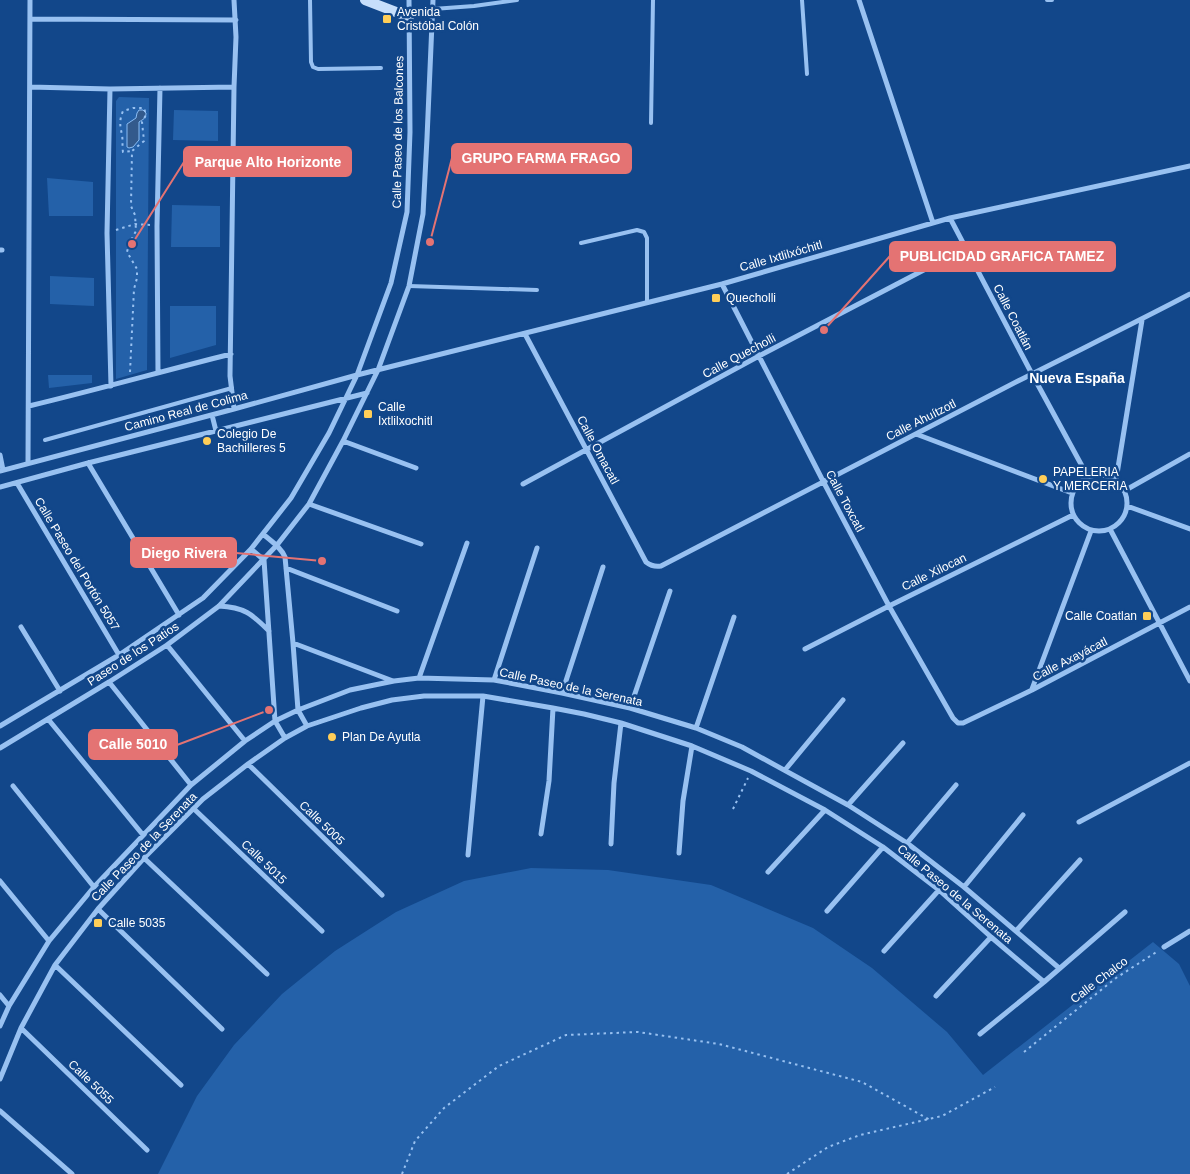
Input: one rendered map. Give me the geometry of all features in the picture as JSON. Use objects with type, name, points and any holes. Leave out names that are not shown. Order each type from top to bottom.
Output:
[{"type":"street","points":[[28,463],[30,0]]},
{"type":"street","points":[[234,0],[236,20],[230,376],[234,409]]},
{"type":"street","points":[[365,0],[409,17]]},
{"type":"street","name":"Calle Paseo de los Balcones","points":[[346,398],[357,376],[391,283],[407,212],[410,132],[409,0]]},
{"type":"street","points":[[378,370],[409,286],[423,214],[433,0]]},
{"type":"street","points":[[859,0],[933,223]]},
{"type":"street","points":[[30,19],[236,20]]},
{"type":"street","points":[[30,87],[110,89],[234,87]]},
{"type":"street","points":[[158,372],[157,226],[160,88]]},
{"type":"street","points":[[110,89],[107,233],[111,386]]},
{"type":"street","name":"Calle Ixtlilxóchitl","points":[[378,370],[722,284],[950,218],[1190,167]]},
{"type":"street","name":"Calle Coatlán","points":[[950,218],[1088,476]]},
{"type":"street","name":"Calle Quecholli","points":[[523,484],[759,356],[966,248]]},
{"type":"street","name":"Calle Toxcatl","points":[[722,284],[823,481],[890,606],[958,723]]},
{"type":"street","name":"Calle Ahuítzotl","points":[[661,566],[823,481],[1190,294]]},
{"type":"street","points":[[1116,480],[1142,320]]},
{"type":"street","name":"Calle Omacatl","points":[[525,334],[646,562],[653,566],[661,566]]},
{"type":"street","points":[[28,406],[231,354]]},
{"type":"street","name":"Camino Real de Colima","points":[[2,470],[378,370]]},
{"type":"street","name":"Paseo de los Patios","points":[[0,748],[167,645],[219,606],[277,546],[308,504],[343,441],[378,370]]},
{"type":"street","name":"Camino Real de Colima","points":[[0,488],[88,463],[367,393]]},
{"type":"street","name":"Paseo de los Patios","points":[[0,726],[119,655],[203,598],[251,549],[291,498],[329,433],[346,398]]},
{"type":"street","points":[[212,415],[216,431]]},
{"type":"street","points":[[916,434],[1072,493]]},
{"type":"street","points":[[343,441],[416,468]]},
{"type":"street","points":[[1124,491],[1190,454]]},
{"type":"street","points":[[0,455],[2,470]]},
{"type":"street","points":[[88,463],[179,616]]},
{"type":"street","points":[[1099,474],[1116,480],[1126,496],[1127,506],[1123,518],[1110,529],[1104,531],[1091,530],[1082,526],[1073,515],[1070,504],[1072,493],[1079,482],[1088,476],[1099,474]]},
{"type":"street","name":"Calle Paseo del Portón 5057","points":[[17,483],[119,655]]},
{"type":"street","points":[[308,504],[421,544]]},
{"type":"street","points":[[1127,506],[1190,529]]},
{"type":"street","name":"Calle Xilocan","points":[[805,649],[1073,515]]},
{"type":"street","points":[[1110,529],[1190,681]]},
{"type":"street","points":[[1032,690],[1091,530]]},
{"type":"street","points":[[263,534],[284,553],[298,710],[307,726]]},
{"type":"street","points":[[419,678],[466,543]]},
{"type":"street","points":[[494,680],[537,548]]},
{"type":"street","points":[[251,549],[264,560],[275,721],[285,738]]},
{"type":"street","points":[[562,693],[603,566]]},
{"type":"street","points":[[286,568],[397,611]]},
{"type":"street","points":[[630,708],[670,591]]},
{"type":"street","points":[[219,606],[234,607],[250,614],[269,632]]},
{"type":"street","name":"Calle Axayácatl","points":[[958,723],[964,723],[1032,690],[1190,607]]},
{"type":"street","points":[[696,728],[734,617]]},
{"type":"street","points":[[21,627],[60,691]]},
{"type":"street","points":[[293,642],[394,681]]},
{"type":"street","points":[[167,645],[245,742]]},
{"type":"street","name":"Calle Paseo de la Serenata","points":[[0,1026],[9,1006],[48,941],[94,887],[191,785],[245,742],[275,721],[298,710],[350,690],[419,678],[494,680],[562,693],[630,708],[696,728],[742,747],[848,805],[906,843],[964,887],[1059,968]]},
{"type":"street","points":[[109,682],[191,785]]},
{"type":"street","name":"Calle Paseo de la Serenata","points":[[0,1079],[21,1028],[55,965],[98,909],[193,808],[248,764],[285,738],[307,726],[392,700],[424,696],[483,696],[553,708],[621,723],[692,746],[751,771],[825,810],[883,847],[939,890],[1044,982]]},
{"type":"street","points":[[468,855],[483,696]]},
{"type":"street","points":[[785,770],[843,700]]},
{"type":"street","points":[[541,834],[548,781],[553,708]]},
{"type":"street","points":[[48,719],[143,835]]},
{"type":"street","points":[[610,844],[614,783],[621,723]]},
{"type":"street","points":[[848,805],[903,743]]},
{"type":"street","points":[[679,852],[683,801],[692,746]]},
{"type":"street","points":[[1079,822],[1190,763]]},
{"type":"street","name":"Calle 5005","points":[[248,764],[382,895]]},
{"type":"street","points":[[906,843],[956,785]]},
{"type":"street","points":[[13,786],[94,887]]},
{"type":"street","name":"Calle 5015","points":[[193,808],[322,931]]},
{"type":"street","points":[[768,872],[825,810]]},
{"type":"street","points":[[964,887],[1023,815]]},
{"type":"street","points":[[827,911],[883,847]]},
{"type":"street","points":[[144,858],[266,974]]},
{"type":"street","points":[[1016,931],[1080,860]]},
{"type":"street","points":[[0,881],[48,941]]},
{"type":"street","points":[[884,951],[939,890]]},
{"type":"street","points":[[98,909],[222,1029]]},
{"type":"street","points":[[980,1034],[1125,912]]},
{"type":"street","points":[[1164,947],[1190,931]]},
{"type":"street","points":[[936,996],[991,937]]},
{"type":"street","points":[[55,965],[181,1085]]},
{"type":"street","points":[[0,995],[9,1006]]},
{"type":"street","name":"Calle 5055","points":[[21,1028],[147,1150]]},
{"type":"street","points":[[0,1111],[72,1174]]},
{"type":"lane","points":[[310,0],[311,62],[313,67],[318,69],[381,68]]},
{"type":"lane","points":[[432,9],[517,0]]},
{"type":"lane","points":[[651,123],[653,0]]},
{"type":"lane","points":[[802,0],[807,74]]},
{"type":"lane","points":[[1047,0],[1052,0]]},
{"type":"lane","points":[[582,243],[637,230],[644,232],[648,238],[647,303]]},
{"type":"lane","points":[[409,286],[537,290]]},
{"type":"lane","points":[[45,440],[232,388]]},
{"type":"path","points":[[130,379],[134,289],[137,278],[137,269],[128,252],[129,244],[136,230],[131,206],[132,151],[144,141],[142,122],[146,115],[144,108],[133,108],[123,111],[121,118],[123,152],[132,151]]},
{"type":"path","points":[[107,233],[135,224],[157,226]]},
{"type":"path","points":[[734,809],[751,771]]},
{"type":"path","name":"Calle Chalco","points":[[1024,1052],[1116,978],[1164,947]]},
{"type":"path","points":[[402,1174],[415,1141],[444,1108],[499,1066],[566,1035],[638,1032],[719,1044],[862,1082],[930,1120]]},
{"type":"path","points":[[787,1174],[828,1146],[860,1135],[942,1116],[995,1087]]},
{"type":"shaded area","points":[[119,97],[149,98],[147,370],[116,379],[116,101]]},
{"type":"shaded area","points":[[139,110],[143,110],[146,113],[144,119],[139,122],[139,140],[133,147],[129,148],[127,147],[127,124],[136,118]]},
{"type":"shaded area","points":[[174,110],[218,111],[218,141],[173,140]]},
{"type":"shaded area","points":[[47,178],[93,182],[93,216],[49,216]]},
{"type":"shaded area","points":[[172,205],[220,206],[220,247],[171,247]]},
{"type":"shaded area","points":[[50,276],[94,278],[94,306],[50,304]]},
{"type":"shaded area","points":[[170,306],[216,306],[216,345],[170,358]]},
{"type":"shaded area","points":[[48,375],[92,375],[92,383],[49,388]]},
{"type":"shaded area","points":[[531,868],[608,870],[711,885],[813,928],[872,968],[947,1032],[983,1075],[1153,942],[1179,964],[1190,986],[1190,1174],[158,1174],[197,1096],[234,1045],[282,994],[335,951],[396,912],[464,881]]},
{"type":"place","name":"Avenida Cristóbal Colón","points":[[387,19]]},
{"type":"place","name":"GRUPO FARMA FRAGO","points":[[430,242]]},
{"type":"place","name":"Parque Alto Horizonte","points":[[132,244]]},
{"type":"place","name":"Quecholli","points":[[716,298]]},
{"type":"place","name":"PUBLICIDAD GRAFICA TAMEZ","points":[[824,330]]},
{"type":"place","name":"Calle Ixtlilxochitl","points":[[368,414]]},
{"type":"place","name":"Colegio De Bachilleres 5","points":[[207,441]]},
{"type":"place","name":"PAPELERIA Y MERCERIA","points":[[1043,479]]},
{"type":"place","name":"Diego Rivera","points":[[322,561]]},
{"type":"place","name":"Calle Coatlan","points":[[1147,616]]},
{"type":"place","name":"Calle 5010","points":[[269,710]]},
{"type":"place","name":"Plan De Ayutla","points":[[332,737]]},
{"type":"place","name":"Calle 5035","points":[[98,923]]},
{"type":"district","name":"Nueva España","points":[[1077,378]]}]
